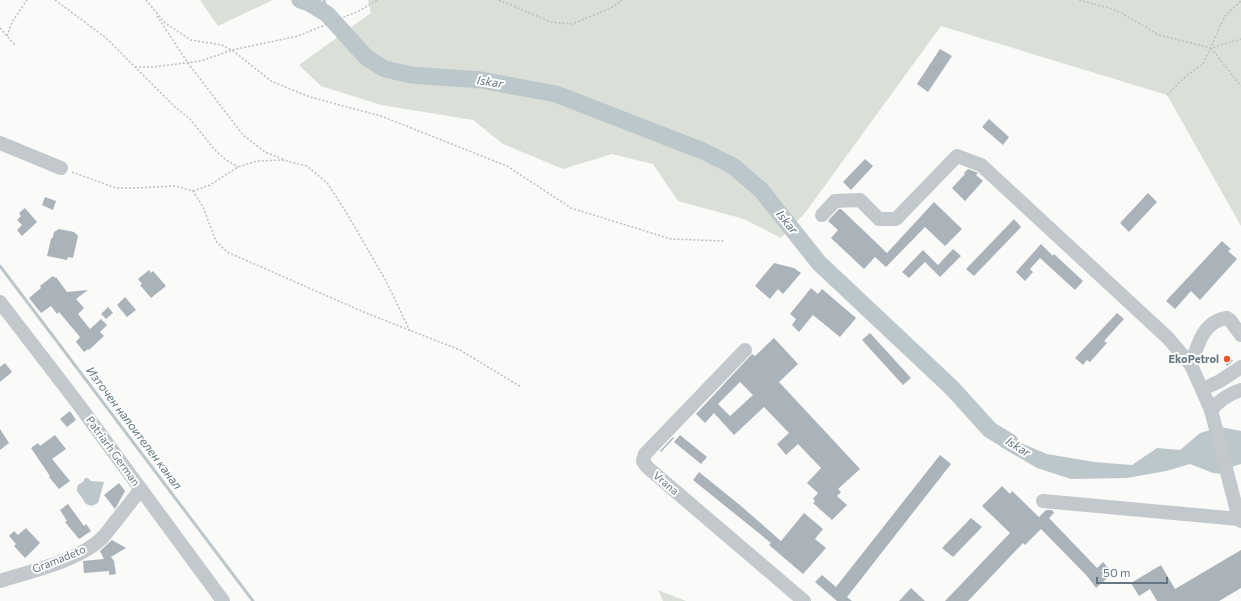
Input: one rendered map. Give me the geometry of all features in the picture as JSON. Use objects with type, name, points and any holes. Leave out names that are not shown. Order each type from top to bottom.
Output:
[{"type":"street","points":[[0,143],[61,168]]},
{"type":"street","points":[[822,215],[835,201],[860,200],[879,219],[896,219],[957,156],[981,165],[1168,338],[1191,365],[1211,410],[1228,480],[1240,520],[1043,501]]},
{"type":"street","name":"Patriarh German","points":[[0,302],[76,401],[224,601]]},
{"type":"street","points":[[1191,365],[1200,339],[1209,326],[1227,318],[1241,335]]},
{"type":"street","name":"Vrana","points":[[745,350],[645,454],[643,461],[647,467],[804,601]]},
{"type":"street","points":[[1202,390],[1241,367]]},
{"type":"street","points":[[1211,410],[1220,400],[1241,390]]},
{"type":"street","name":"Gramadeto","points":[[0,581],[59,562],[93,545],[104,536],[141,489]]},
{"type":"path","points":[[7,36],[12,22],[27,0]]},
{"type":"path","points":[[55,0],[105,37],[175,107],[190,119],[214,149],[226,160],[238,167]]},
{"type":"path","points":[[146,0],[188,63],[244,135],[265,152],[289,162]]},
{"type":"path","points":[[135,67],[152,67],[201,61],[232,50],[298,36],[359,11],[377,0]]},
{"type":"path","points":[[499,0],[551,22],[572,24],[611,8],[622,0]]},
{"type":"path","points":[[1079,0],[1116,10],[1159,35],[1211,48],[1241,39]]},
{"type":"path","points":[[1167,95],[1186,76],[1203,64],[1225,16],[1241,1]]},
{"type":"path","points":[[154,11],[165,23],[191,40],[222,45],[232,50],[271,81],[310,97],[380,116],[507,166],[572,208],[671,239],[724,241]]},
{"type":"path","points":[[0,28],[15,45]]},
{"type":"path","points":[[1211,48],[1241,86]]},
{"type":"path","points":[[61,168],[116,188],[174,186],[193,191],[210,185],[238,167],[257,161],[282,160],[307,166],[328,184],[386,281],[410,331]]},
{"type":"path","points":[[193,191],[203,207],[216,241],[227,252],[366,313],[460,350],[521,387]]},
{"type":"shaded area","points":[[200,0],[273,0],[218,26]]},
{"type":"shaded area","points":[[368,0],[1241,0],[1241,226],[1167,95],[941,26],[805,213],[781,238],[744,219],[678,201],[653,164],[612,154],[563,169],[503,144],[473,120],[381,105],[321,86],[299,65],[371,13]]},
{"type":"shaded area","points":[[658,590],[686,601],[663,601]]},
{"type":"water","points":[[1221,427],[1241,431],[1241,464],[1234,466],[1222,474],[1213,473],[1190,464],[1166,471],[1127,478],[1071,479],[1037,468],[1001,447],[990,430],[1047,454],[1094,462],[1132,465],[1157,448],[1180,450],[1200,433]]},
{"type":"water","points":[[85,478],[88,478],[91,481],[104,482],[98,503],[92,506],[86,504],[77,491],[78,485],[83,482]]},
{"type":"building","points":[[940,49],[952,56],[928,92],[917,84]]},
{"type":"building","points":[[989,119],[1009,137],[1003,145],[982,127]]},
{"type":"building","points":[[865,159],[873,166],[851,190],[843,182]]},
{"type":"building","points":[[968,169],[978,173],[976,175],[983,181],[965,201],[952,188]]},
{"type":"building","points":[[1148,193],[1157,202],[1129,232],[1120,223]]},
{"type":"building","points":[[45,197],[56,201],[53,210],[42,205]]},
{"type":"building","points":[[934,202],[962,229],[945,246],[925,227],[886,267],[875,257],[864,269],[831,238],[838,230],[828,221],[839,209],[841,209],[887,253]]},
{"type":"building","points":[[25,208],[37,222],[22,236],[17,230],[22,225],[17,220],[21,216],[19,213]]},
{"type":"building","points":[[1014,219],[1021,227],[974,276],[966,269]]},
{"type":"building","points":[[59,229],[74,232],[78,236],[73,258],[68,257],[67,260],[47,256],[54,232]]},
{"type":"building","points":[[1222,241],[1231,249],[1228,251],[1237,259],[1200,300],[1191,291],[1175,309],[1166,301]]},
{"type":"building","points":[[1041,244],[1083,281],[1075,290],[1040,258],[1030,269],[1033,272],[1025,281],[1016,272]]},
{"type":"building","points":[[953,249],[961,256],[940,277],[925,262],[909,278],[902,272],[923,250],[938,265]]},
{"type":"building","points":[[774,263],[794,268],[801,273],[783,294],[778,289],[770,299],[755,286]]},
{"type":"building","points":[[149,270],[151,273],[153,271],[166,286],[151,298],[140,285],[142,284],[138,279]]},
{"type":"building","points":[[53,276],[55,278],[56,277],[67,292],[88,290],[76,299],[84,308],[78,314],[90,329],[101,319],[107,325],[100,332],[104,336],[89,350],[88,349],[84,352],[76,342],[80,337],[59,312],[57,314],[51,306],[41,313],[29,298],[41,288],[40,286]]},
{"type":"building","points":[[811,288],[818,294],[822,289],[856,318],[840,337],[813,315],[799,332],[792,325],[796,319],[790,314]]},
{"type":"building","points":[[125,297],[136,310],[127,317],[117,305]]},
{"type":"building","points":[[108,307],[113,313],[106,319],[101,314]]},
{"type":"building","points":[[1117,313],[1124,319],[1104,341],[1107,343],[1090,362],[1087,360],[1083,365],[1075,358]]},
{"type":"building","points":[[870,333],[911,378],[903,385],[862,340]]},
{"type":"building","points":[[774,338],[798,364],[779,382],[860,469],[838,489],[841,492],[837,496],[847,505],[832,520],[813,503],[815,501],[813,499],[818,493],[807,483],[821,468],[798,444],[786,455],[777,444],[789,433],[764,407],[734,435],[714,413],[705,423],[696,414],[752,354],[755,356]],"holes":[[[740,382],[753,395],[730,416],[718,404]]]},
{"type":"building","points":[[1229,355],[1233,361],[1227,366],[1223,360]]},
{"type":"building","points":[[5,363],[12,372],[0,382],[0,367]]},
{"type":"building","points":[[70,411],[76,420],[67,427],[60,419]]},
{"type":"building","points":[[0,429],[9,443],[0,450]]},
{"type":"building","points":[[55,435],[66,449],[52,459],[70,481],[59,489],[49,477],[50,476],[31,448],[38,443],[40,446]]},
{"type":"building","points":[[680,435],[707,457],[701,464],[674,442]]},
{"type":"building","points":[[673,437],[674,438],[661,452],[660,451]]},
{"type":"building","points":[[940,455],[951,464],[847,597],[852,601],[837,601],[815,582],[822,575],[836,587]]},
{"type":"building","points":[[699,472],[781,541],[804,513],[823,529],[815,539],[826,548],[803,574],[769,545],[771,543],[693,480]]},
{"type":"building","points":[[119,483],[125,491],[115,509],[104,495]]},
{"type":"building","points":[[1002,486],[1010,494],[1012,491],[1039,517],[1046,510],[1052,510],[1054,513],[1049,518],[1097,568],[1103,562],[1113,573],[1096,588],[1087,576],[1041,529],[1025,545],[1023,543],[968,601],[945,601],[1010,533],[982,506]]},
{"type":"building","points":[[68,504],[84,526],[86,524],[91,531],[79,539],[65,522],[67,521],[60,510]]},
{"type":"building","points":[[971,518],[982,527],[953,557],[942,548]]},
{"type":"building","points":[[26,528],[40,543],[25,558],[14,546],[16,544],[9,536],[14,531],[18,535]]},
{"type":"building","points":[[112,540],[126,548],[111,557],[114,561],[116,574],[109,575],[109,571],[84,573],[83,561],[104,559],[100,551]]},
{"type":"building","points":[[1241,550],[1241,588],[1219,601],[1157,601],[1150,589],[1139,596],[1131,583],[1161,565],[1175,589]]},
{"type":"building","points":[[911,588],[925,601],[899,601]]},
{"type":"waterway","name":"Iskar","points":[[300,0],[309,3],[327,14],[367,58],[385,69],[411,75],[481,80],[556,94],[703,151],[733,166],[761,190],[819,263],[952,388],[990,430],[1010,442]]},
{"type":"waterway","points":[[324,0],[327,14]]},
{"type":"waterway","name":"Източен напоителен канал","points":[[0,266],[253,601]]},
{"type":"place","name":"EkoPetrol","points":[[1227,359]]}]
